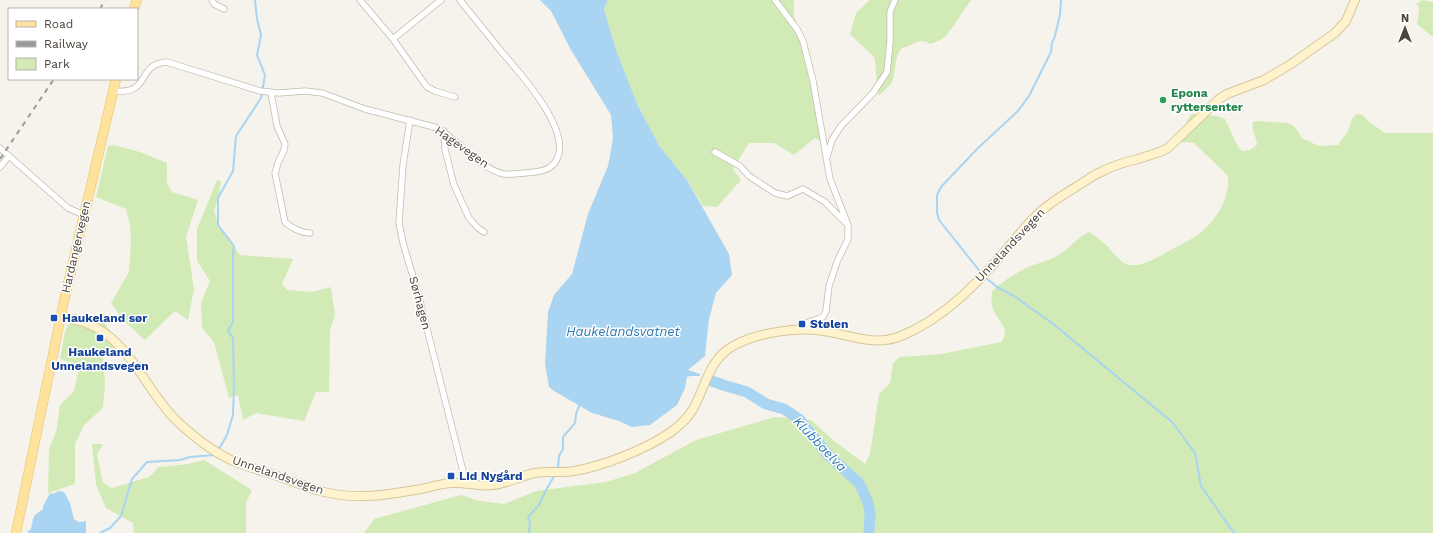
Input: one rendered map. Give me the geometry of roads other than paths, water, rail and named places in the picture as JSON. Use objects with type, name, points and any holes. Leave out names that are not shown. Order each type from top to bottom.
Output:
[{"type":"main road","name":"Unnelandsvegen","points":[[61,316],[86,323],[104,332],[130,357],[172,416],[190,432],[230,459],[324,492],[368,497],[424,489],[451,483],[466,483],[488,486],[505,483],[522,476],[547,471],[572,472],[626,456],[649,445],[670,432],[687,418],[697,401],[712,366],[725,351],[735,344],[780,332],[805,330],[827,331],[874,342],[900,336],[927,323],[968,290],[991,268],[1030,220],[1047,206],[1099,172],[1140,158],[1161,153],[1219,99],[1227,94],[1264,80],[1335,33],[1346,21],[1355,0]]},
{"type":"main road","name":"Hardangervegen","points":[[16,533],[61,316],[116,80]]},
{"type":"street","points":[[212,0],[214,4],[224,9]]},
{"type":"street","points":[[360,0],[393,39],[427,87],[434,91],[455,97]]},
{"type":"street","points":[[393,39],[441,0]]},
{"type":"street","name":"Hagevegen","points":[[113,91],[124,92],[133,90],[140,84],[153,65],[159,62],[167,62],[266,92],[305,91],[322,93],[365,109],[428,124],[444,131],[484,164],[504,174],[546,170],[556,162],[560,152],[556,128],[543,103],[460,0]]},
{"type":"street","points":[[775,0],[790,18],[803,41],[813,81],[830,179],[848,224],[848,239],[837,262],[829,286],[826,310],[823,317],[806,323],[805,330]]},
{"type":"street","points":[[826,159],[832,140],[841,126],[873,93],[887,72],[890,42],[890,12],[895,0]]},
{"type":"street","points":[[266,92],[277,126],[285,144],[275,173],[284,218],[288,225],[305,233],[310,233]]},
{"type":"street","name":"Sørhagen","points":[[410,120],[403,166],[399,223],[466,483]]},
{"type":"street","points":[[444,131],[445,150],[454,185],[469,218],[473,224],[484,232]]},
{"type":"street","points":[[0,148],[68,208],[84,215]]},
{"type":"street","points":[[715,152],[740,166],[749,176],[775,193],[787,196],[804,189],[825,202],[848,224]]},
{"type":"street","points":[[0,167],[9,156]]},
{"type":"water","name":"Haukelandsvatnet","points":[[540,0],[608,0],[604,9],[616,50],[638,106],[660,147],[687,180],[729,254],[732,275],[716,293],[709,319],[705,356],[688,370],[700,374],[700,376],[687,377],[685,388],[677,405],[650,425],[632,427],[619,421],[592,413],[549,387],[545,364],[548,312],[554,295],[572,274],[588,214],[608,166],[613,139],[611,115],[571,50],[551,11]]},
{"type":"water","points":[[58,491],[64,492],[70,503],[74,519],[79,522],[86,521],[86,533],[28,533],[31,529],[35,515],[43,509],[43,506],[50,493],[53,494]]},
{"type":"waterway","points":[[219,449],[227,435],[233,415],[233,338],[228,331],[233,322],[234,246],[218,225],[218,198],[233,171],[236,136],[261,98],[265,75],[257,55],[261,35],[257,19],[255,0]]},
{"type":"waterway","points":[[982,274],[939,220],[937,212],[937,195],[941,187],[978,148],[1018,111],[1029,96],[1051,52],[1060,15],[1061,0]]},
{"type":"waterway","points":[[985,277],[997,287],[1014,296],[1052,323],[1172,422],[1195,453],[1201,486],[1234,533]]},
{"type":"waterway","name":"Klubbaelva","points":[[709,380],[747,392],[766,404],[784,409],[799,419],[828,455],[859,483],[869,507],[869,533]]},
{"type":"waterway","points":[[558,468],[559,456],[563,449],[563,437],[575,423],[579,406]]},
{"type":"waterway","points":[[100,533],[110,528],[121,516],[132,479],[147,462],[180,460],[190,457],[215,455]]},
{"type":"waterway","points":[[529,533],[530,524],[528,517],[539,505],[555,475]]},
{"type":"railway","points":[[101,8],[105,0]]},
{"type":"railway","points":[[0,159],[53,80]]},
{"type":"place","name":"Epona ryttersenter","points":[[1163,100]]},
{"type":"place","name":"Haukeland sør","points":[[54,318]]},
{"type":"place","name":"Stølen","points":[[802,324]]},
{"type":"place","name":"Haukeland Unnelandsvegen","points":[[100,338]]},
{"type":"place","name":"Lid Nygård","points":[[451,476]]}]
